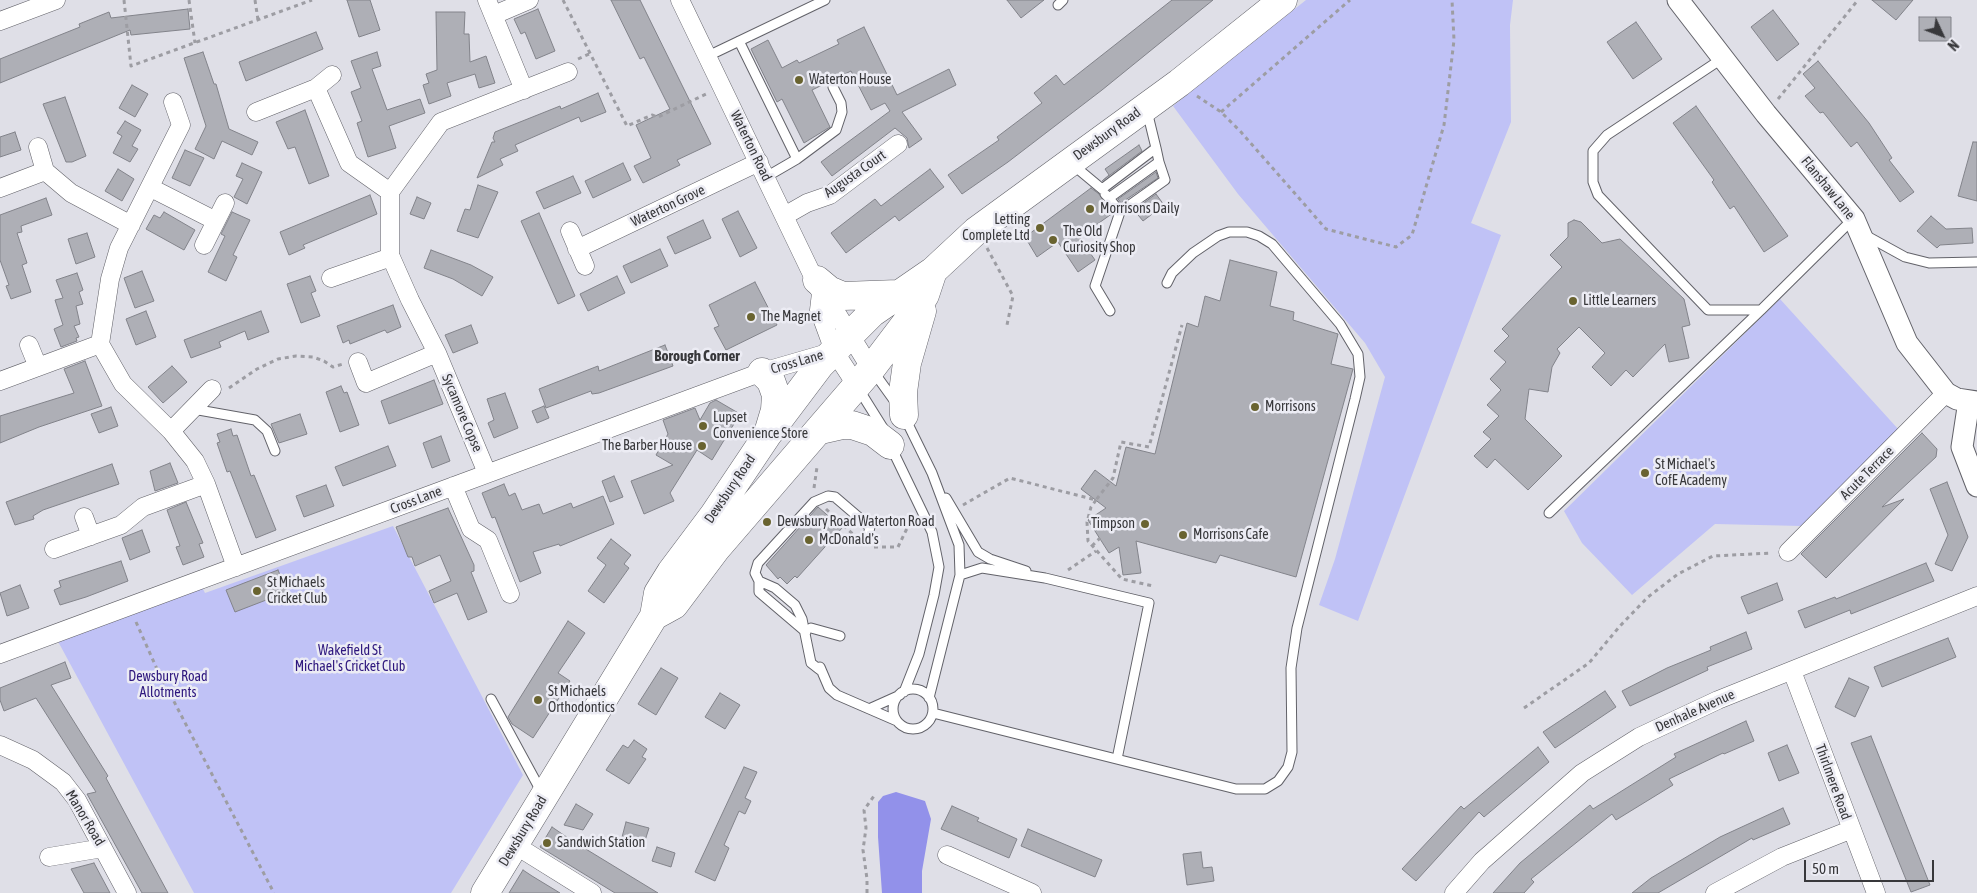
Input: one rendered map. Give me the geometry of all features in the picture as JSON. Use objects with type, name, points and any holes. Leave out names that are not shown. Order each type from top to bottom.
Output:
[{"type":"highway","name":"Dewsbury Road","points":[[853,360],[907,323],[929,283],[976,231],[1069,161],[1179,83],[1283,0]]},
{"type":"highway","name":"Dewsbury Road","points":[[654,616],[674,605],[716,549],[820,430],[853,360],[872,313],[898,294],[929,283]]},
{"type":"highway","points":[[904,415],[903,392],[907,363],[916,339],[929,283]]},
{"type":"highway","points":[[819,287],[843,296],[898,294]]},
{"type":"highway","points":[[768,434],[809,410],[853,360]]},
{"type":"highway","points":[[762,372],[771,381],[776,395],[775,410],[768,434]]},
{"type":"highway","points":[[820,430],[842,425],[852,425],[873,432],[890,444]]},
{"type":"highway","name":"Dewsbury Road","points":[[485,893],[654,616],[658,593],[768,434]]},
{"type":"street","points":[[0,21],[56,0]]},
{"type":"street","points":[[524,90],[491,8],[529,0]]},
{"type":"street","name":"Waterton Road","points":[[680,0],[786,215],[819,287],[819,310],[853,360]]},
{"type":"street","name":"Flanshaw Lane","points":[[1678,0],[1766,114],[1857,226],[1907,343],[1946,393]]},
{"type":"street","points":[[316,88],[349,163],[390,192],[441,122],[568,72]]},
{"type":"street","points":[[256,112],[316,88],[332,75]]},
{"type":"street","points":[[173,102],[181,125],[151,188],[119,248],[110,279],[100,344],[123,384],[171,431],[195,461],[206,484],[236,567]]},
{"type":"street","name":"Augusta Court","points":[[786,215],[807,203],[830,195],[898,144]]},
{"type":"street","points":[[38,147],[45,171],[71,193],[131,225]]},
{"type":"street","name":"Waterton Grove","points":[[577,249],[763,170]]},
{"type":"street","points":[[0,188],[45,171]]},
{"type":"street","points":[[151,188],[216,221]]},
{"type":"street","name":"Sycamore Copse","points":[[390,192],[391,257],[437,353],[487,473]]},
{"type":"street","points":[[204,245],[225,203]]},
{"type":"street","points":[[570,232],[585,266]]},
{"type":"street","points":[[331,278],[391,257]]},
{"type":"street","points":[[0,381],[100,344]]},
{"type":"street","points":[[29,346],[38,367]]},
{"type":"street","points":[[358,362],[366,382],[437,353]]},
{"type":"street","name":"Cross Lane","points":[[0,654],[762,372],[853,360]]},
{"type":"street","points":[[171,431],[212,389]]},
{"type":"street","points":[[1946,393],[1973,402],[1962,447],[1977,486]]},
{"type":"street","name":"Acute Terrace","points":[[1788,552],[1946,393]]},
{"type":"street","points":[[54,549],[121,525],[142,507],[206,484]]},
{"type":"street","points":[[453,486],[471,529],[488,540],[496,579],[510,594]]},
{"type":"street","points":[[84,516],[91,536]]},
{"type":"street","name":"Denhale Avenue","points":[[1454,893],[1482,861],[1582,773],[1639,737],[1679,716],[1977,596]]},
{"type":"street","name":"Thirlmere Road","points":[[1792,671],[1850,830],[1876,893]]},
{"type":"street","name":"Manor Road","points":[[0,745],[33,760],[64,782],[77,800],[127,893]]},
{"type":"street","points":[[1716,893],[1782,857],[1850,830]]},
{"type":"street","points":[[515,845],[592,893]]},
{"type":"street","points":[[49,856],[103,848]]},
{"type":"street","points":[[947,855],[1032,893]]},
{"type":"lane","points":[[708,56],[826,0]]},
{"type":"lane","points":[[739,41],[797,159]]},
{"type":"lane","points":[[1723,58],[1607,135],[1593,151],[1594,182],[1598,195],[1708,310],[1761,310]]},
{"type":"lane","points":[[763,170],[797,159],[831,135],[838,126],[842,112],[841,104],[833,86]]},
{"type":"lane","points":[[1110,311],[1095,286],[1120,212],[1165,180],[1146,106]]},
{"type":"lane","points":[[1102,189],[1156,148]]},
{"type":"lane","points":[[1069,161],[1102,189],[1120,212]]},
{"type":"lane","points":[[1109,198],[1159,162]]},
{"type":"lane","points":[[1549,513],[1761,310],[1857,226],[1904,256],[1930,263],[1977,262]]},
{"type":"lane","points":[[933,713],[1236,789],[1265,789],[1278,781],[1288,767],[1292,752],[1291,668],[1297,628],[1360,377],[1358,354],[1340,324],[1277,249],[1259,236],[1247,232],[1229,232],[1218,236],[1193,253],[1172,273],[1167,283]]},
{"type":"lane","points":[[759,581],[775,588],[795,605],[808,630],[812,663],[820,667],[829,688],[846,700],[871,708],[897,721],[906,728],[917,728],[927,723],[933,713],[929,698],[960,575],[959,545],[932,474],[904,415],[853,360]]},
{"type":"lane","points":[[853,360],[932,532],[939,567],[919,654],[902,693],[894,704],[897,721]]},
{"type":"lane","points":[[193,408],[255,420],[267,431],[275,451]]},
{"type":"lane","points":[[932,474],[973,544],[984,556],[1049,579]]},
{"type":"lane","points":[[840,636],[808,630],[760,592],[759,581],[755,573],[758,563],[819,498],[835,497],[870,527],[866,543]]},
{"type":"lane","points":[[960,575],[982,568],[1049,579],[1150,603],[1117,759]]},
{"type":"lane","points":[[871,708],[902,693],[918,690],[929,698]]},
{"type":"lane","points":[[491,699],[544,797]]},
{"type":"path","points":[[124,0],[131,66],[312,0]]},
{"type":"path","points":[[190,0],[195,43]]},
{"type":"path","points":[[255,0],[258,20]]},
{"type":"path","points":[[563,0],[627,126],[652,115],[658,117],[722,86]]},
{"type":"path","points":[[1221,112],[1350,0]]},
{"type":"path","points":[[1179,83],[1221,112],[1241,132],[1326,229],[1396,247],[1412,235],[1444,125],[1454,40],[1452,0]]},
{"type":"path","points":[[1766,114],[1858,0]]},
{"type":"path","points":[[976,231],[1007,282],[1013,296],[1007,325]]},
{"type":"path","points":[[1153,586],[1122,579],[1088,541],[1087,522],[1091,507],[1113,478],[1121,442],[1149,446],[1182,325]]},
{"type":"path","points":[[212,389],[224,392],[257,369],[278,359],[296,356],[313,357],[333,367],[348,362],[358,362]]},
{"type":"path","points":[[806,488],[814,492],[817,464]]},
{"type":"path","points":[[953,510],[1010,478],[1096,500]]},
{"type":"path","points":[[819,498],[823,506],[866,543],[879,548],[898,547],[913,517],[921,509]]},
{"type":"path","points":[[1092,546],[1100,538]]},
{"type":"path","points":[[1049,579],[1096,551]]},
{"type":"path","points":[[1524,708],[1589,663],[1625,620],[1648,597],[1678,574],[1713,556],[1788,552]]},
{"type":"path","points":[[129,607],[157,669],[274,893]]},
{"type":"path","points":[[867,893],[863,850],[866,828],[864,810],[874,796]]},
{"type":"green space","points":[[1306,0],[1513,0],[1510,25],[1511,122],[1471,223],[1501,235],[1358,621],[1319,605],[1335,559],[1385,377],[1365,343],[1238,194],[1173,106]]},
{"type":"green space","points":[[1780,299],[1899,430],[1802,526],[1715,524],[1632,595],[1582,543],[1564,511]]},
{"type":"green space","points":[[393,526],[523,775],[451,893],[194,893],[54,634],[199,581],[205,593]]},
{"type":"shaded area","points":[[896,792],[925,801],[931,819],[922,871],[922,893],[882,893],[878,837],[878,802],[883,796]]},
{"type":"building","points":[[347,0],[370,0],[380,30],[359,37]]},
{"type":"building","points":[[611,0],[640,0],[711,144],[677,160],[680,165],[643,183],[634,166],[651,158],[636,125],[670,109],[644,57],[640,59]]},
{"type":"building","points":[[1007,0],[1044,0],[1021,18]]},
{"type":"building","points":[[1172,0],[1213,0],[1102,90],[1008,162],[962,194],[948,175],[999,140],[997,137],[1042,103],[1034,93],[1056,75],[1064,85]]},
{"type":"building","points":[[1872,0],[1913,0],[1896,20]]},
{"type":"building","points":[[188,9],[190,29],[131,35],[130,30],[0,83],[0,59],[80,27],[79,24],[109,12],[111,18]]},
{"type":"building","points":[[538,9],[555,51],[536,59],[525,32],[521,34],[514,19]]},
{"type":"building","points":[[1773,10],[1799,44],[1777,61],[1751,27]]},
{"type":"building","points":[[436,12],[465,12],[464,34],[469,34],[470,62],[486,56],[495,83],[479,88],[475,74],[447,83],[451,96],[429,104],[423,85],[429,83],[426,74],[437,70]]},
{"type":"building","points":[[1919,17],[1951,17],[1951,41],[1919,41]]},
{"type":"building","points":[[1636,22],[1662,59],[1633,79],[1607,42]]},
{"type":"building","name":"Waterton House","points":[[864,27],[897,95],[949,69],[956,85],[902,112],[922,139],[909,148],[907,138],[895,128],[832,176],[821,162],[890,111],[885,103],[871,110],[851,71],[812,90],[830,127],[804,143],[782,99],[777,102],[751,49],[768,40],[782,68],[797,60],[799,63],[839,44],[837,40]]},
{"type":"building","points":[[316,32],[323,49],[246,81],[239,62]]},
{"type":"building","points":[[203,52],[214,84],[216,84],[229,129],[258,142],[252,155],[222,141],[214,159],[195,149],[206,126],[184,58]]},
{"type":"building","points":[[377,52],[381,66],[372,69],[387,110],[420,99],[425,113],[389,126],[396,148],[368,157],[357,123],[362,121],[351,92],[361,88],[351,61]]},
{"type":"building","points":[[1818,61],[1869,123],[1892,158],[1889,160],[1914,192],[1900,202],[1857,142],[1851,147],[1823,112],[1820,113],[1805,96],[1815,88],[1803,74]]},
{"type":"building","points":[[132,85],[148,94],[135,117],[119,108]]},
{"type":"building","points":[[598,93],[606,112],[581,122],[579,117],[515,145],[518,151],[500,159],[503,165],[477,178],[492,142],[495,142],[493,138],[495,132],[560,106],[561,109]]},
{"type":"building","points":[[65,97],[86,156],[72,162],[66,162],[43,104]]},
{"type":"building","points":[[1696,106],[1788,236],[1764,252],[1734,206],[1730,209],[1712,182],[1714,180],[1673,123]]},
{"type":"building","points":[[305,110],[329,176],[309,184],[295,147],[288,149],[276,122]]},
{"type":"building","points":[[125,121],[141,130],[132,146],[138,149],[130,162],[113,153],[122,136],[117,133]]},
{"type":"building","points":[[15,132],[21,150],[0,157],[0,137]]},
{"type":"building","points":[[1973,142],[1977,142],[1977,201],[1958,196]]},
{"type":"building","points":[[1139,145],[1142,151],[1102,181],[1109,175],[1105,169]]},
{"type":"building","points":[[185,150],[204,158],[190,186],[172,178]]},
{"type":"building","points":[[242,163],[262,172],[247,204],[234,197],[243,179],[236,176]]},
{"type":"building","points":[[623,163],[631,180],[593,198],[585,181]]},
{"type":"building","points":[[118,169],[134,179],[122,201],[105,191]]},
{"type":"building","points":[[930,169],[944,187],[899,221],[895,216],[846,253],[831,233],[875,199],[881,206]]},
{"type":"building","points":[[1156,172],[1158,178],[1121,203],[1118,199]]},
{"type":"building","points":[[573,176],[581,193],[544,209],[536,192]]},
{"type":"building","points":[[478,185],[498,192],[478,238],[457,231],[465,209],[470,210]]},
{"type":"building","points":[[1091,188],[1099,194],[1113,213],[1079,237],[1095,260],[1078,272],[1058,242],[1037,257],[1025,237]]},
{"type":"building","points":[[1156,194],[1164,205],[1143,221],[1134,210]]},
{"type":"building","points":[[370,195],[377,214],[303,245],[305,248],[289,255],[280,232]]},
{"type":"building","points":[[417,197],[431,203],[424,219],[410,214]]},
{"type":"building","points":[[46,198],[52,215],[21,226],[22,232],[17,233],[27,263],[22,265],[31,292],[11,299],[6,286],[9,285],[0,260],[0,215]]},
{"type":"building","points":[[738,211],[757,248],[740,257],[722,219]]},
{"type":"building","points":[[164,212],[195,230],[184,250],[146,229],[154,215],[160,218]]},
{"type":"building","points":[[232,212],[250,220],[233,255],[237,257],[226,281],[208,272],[225,236],[221,234]]},
{"type":"building","points":[[539,213],[575,296],[558,304],[521,221]]},
{"type":"building","points":[[1931,216],[1946,229],[1972,228],[1973,243],[1940,245],[1937,248],[1917,231]]},
{"type":"building","points":[[703,220],[711,238],[675,254],[667,237]]},
{"type":"building","points":[[1574,220],[1581,222],[1602,243],[1620,239],[1684,299],[1690,325],[1682,327],[1689,358],[1669,362],[1665,344],[1633,377],[1626,370],[1611,386],[1592,367],[1605,353],[1579,327],[1557,349],[1560,353],[1552,367],[1548,392],[1529,389],[1525,419],[1562,456],[1528,490],[1495,459],[1487,468],[1474,456],[1491,439],[1483,432],[1499,416],[1487,405],[1501,390],[1490,379],[1506,362],[1494,351],[1509,336],[1502,329],[1562,267],[1550,255],[1568,237],[1568,223]]},
{"type":"building","points":[[87,233],[95,257],[76,264],[68,239]]},
{"type":"building","points":[[660,249],[668,266],[631,283],[623,266]]},
{"type":"building","points":[[431,250],[471,265],[493,277],[482,296],[453,279],[424,268]]},
{"type":"building","name":"Morrisons","points":[[1230,260],[1277,272],[1270,306],[1294,312],[1293,320],[1338,334],[1331,364],[1353,369],[1296,577],[1220,555],[1216,563],[1136,541],[1141,573],[1123,575],[1119,547],[1109,553],[1088,520],[1106,508],[1081,489],[1095,470],[1116,486],[1126,447],[1155,454],[1187,323],[1198,327],[1205,296],[1220,301]]},
{"type":"building","points":[[142,271],[154,301],[135,308],[124,278]]},
{"type":"building","points":[[77,273],[83,290],[79,292],[83,304],[76,306],[80,324],[74,326],[79,337],[76,338],[77,341],[61,347],[54,329],[63,325],[55,300],[63,298],[56,280]]},
{"type":"building","points":[[310,276],[316,291],[311,293],[320,316],[301,323],[287,284]]},
{"type":"building","points":[[617,276],[625,293],[588,311],[580,294]]},
{"type":"building","name":"The Magnet","points":[[755,282],[777,325],[726,350],[714,328],[719,326],[709,305]]},
{"type":"building","points":[[393,305],[401,327],[387,333],[385,330],[350,344],[349,340],[343,343],[337,326]]},
{"type":"building","points":[[146,311],[156,337],[136,345],[126,319]]},
{"type":"building","points":[[261,311],[269,332],[248,340],[245,331],[219,342],[221,347],[191,358],[184,340]]},
{"type":"building","points":[[471,325],[478,343],[453,353],[445,335]]},
{"type":"building","points":[[665,345],[673,366],[599,393],[592,394],[591,391],[546,408],[539,389],[598,366],[599,371]]},
{"type":"building","points":[[85,361],[102,406],[39,427],[0,443],[0,416],[74,393],[64,369]]},
{"type":"building","points":[[172,366],[187,382],[163,403],[148,387]]},
{"type":"building","points":[[434,380],[443,404],[389,424],[381,401]]},
{"type":"building","points":[[341,386],[344,393],[347,392],[359,425],[340,432],[326,392]]},
{"type":"building","points":[[505,393],[518,428],[494,438],[488,423],[494,420],[487,399]]},
{"type":"building","points":[[716,400],[740,414],[712,460],[697,450],[670,493],[674,501],[644,514],[631,481],[673,465],[656,455],[668,434],[663,420],[695,408],[700,420],[710,403]]},
{"type":"building","points":[[544,406],[549,418],[537,423],[532,411]]},
{"type":"building","points":[[111,407],[118,426],[99,433],[91,414]]},
{"type":"building","points":[[300,414],[307,434],[279,443],[271,424]]},
{"type":"building","points":[[231,429],[233,436],[237,435],[251,476],[254,475],[276,530],[256,538],[230,471],[227,472],[217,443],[220,442],[217,434]]},
{"type":"building","points":[[1922,433],[1937,449],[1936,457],[1882,507],[1904,499],[1826,578],[1801,554]]},
{"type":"building","points":[[441,436],[450,461],[432,468],[423,443]]},
{"type":"building","points":[[388,446],[396,466],[343,486],[335,467]]},
{"type":"building","points":[[170,463],[178,483],[155,491],[150,471]]},
{"type":"building","points":[[112,464],[119,484],[43,510],[33,516],[34,519],[15,525],[6,502]]},
{"type":"building","points":[[614,476],[623,497],[610,502],[602,481]]},
{"type":"building","points":[[1947,482],[1968,537],[1952,571],[1935,564],[1948,535],[1930,489]]},
{"type":"building","points":[[504,484],[509,496],[515,493],[522,510],[539,504],[543,514],[571,503],[573,508],[603,496],[614,524],[560,546],[559,544],[533,552],[541,573],[520,582],[495,517],[492,518],[482,493]]},
{"type":"building","points":[[326,485],[334,506],[304,517],[296,496]]},
{"type":"building","points":[[186,502],[203,543],[199,544],[204,557],[183,565],[176,547],[180,546],[167,510]]},
{"type":"building","name":"McDonald's","points":[[818,507],[842,528],[797,578],[795,576],[787,584],[780,577],[778,579],[766,565]]},
{"type":"building","points":[[448,508],[474,565],[474,571],[471,572],[487,612],[468,620],[457,593],[434,603],[429,591],[451,581],[440,555],[415,566],[412,557],[408,557],[396,527]]},
{"type":"building","points":[[142,530],[150,552],[130,560],[122,538]]},
{"type":"building","points":[[611,539],[631,555],[624,564],[629,568],[604,603],[588,591],[606,565],[597,558]]},
{"type":"building","points":[[121,561],[128,581],[60,605],[54,590],[61,587],[59,581]]},
{"type":"building","points":[[1926,563],[1934,581],[1851,614],[1850,610],[1805,628],[1798,611],[1835,597],[1836,599]]},
{"type":"building","name":"St Michaels Cricket Club","points":[[278,570],[287,592],[235,612],[226,590]]},
{"type":"building","points":[[1777,583],[1783,600],[1748,614],[1741,597]]},
{"type":"building","points":[[20,585],[29,608],[7,616],[0,593]]},
{"type":"building","name":"St Michaels Orthodontics","points":[[568,621],[585,633],[558,673],[570,681],[533,738],[512,724],[508,717]]},
{"type":"building","points":[[1746,632],[1752,649],[1707,667],[1708,670],[1630,706],[1622,691],[1667,668],[1711,650],[1710,647]]},
{"type":"building","points":[[1948,638],[1956,657],[1882,687],[1874,667]]},
{"type":"building","points":[[65,662],[71,678],[51,685],[108,776],[106,778],[168,893],[142,893],[87,794],[96,792],[36,698],[4,711],[0,700],[0,688]]},
{"type":"building","points":[[661,668],[678,678],[656,715],[638,704]]},
{"type":"building","points":[[1849,678],[1869,687],[1855,717],[1835,707]]},
{"type":"building","points":[[1605,691],[1616,707],[1555,748],[1543,732]]},
{"type":"building","points":[[720,693],[740,705],[725,729],[705,717]]},
{"type":"building","points":[[1746,721],[1754,741],[1723,753],[1669,779],[1673,785],[1616,820],[1612,814],[1531,879],[1534,882],[1524,893],[1493,893],[1520,863],[1590,805],[1593,809],[1676,757],[1674,754]]},
{"type":"building","points":[[1871,736],[1930,885],[1911,892],[1851,743]]},
{"type":"building","points":[[634,740],[647,749],[642,757],[646,759],[629,784],[606,770],[623,745],[628,748]]},
{"type":"building","points":[[1787,745],[1799,773],[1779,781],[1768,753]]},
{"type":"building","points":[[1538,747],[1549,762],[1484,817],[1479,812],[1416,881],[1402,869],[1461,806],[1464,809]]},
{"type":"building","points":[[744,767],[757,772],[745,798],[751,801],[745,814],[739,811],[724,845],[729,848],[715,881],[695,872]]},
{"type":"building","points":[[576,804],[593,814],[583,830],[564,825]]},
{"type":"building","points":[[952,806],[979,818],[977,821],[1017,839],[1009,858],[941,829]]},
{"type":"building","points":[[1783,808],[1790,824],[1753,840],[1752,838],[1658,893],[1632,893],[1651,878],[1720,837]]},
{"type":"building","points":[[626,822],[649,828],[643,847],[621,841]]},
{"type":"building","points":[[552,827],[658,893],[615,893],[540,847]]},
{"type":"building","points":[[1028,829],[1102,860],[1095,877],[1021,846]]},
{"type":"building","points":[[657,847],[675,853],[671,867],[652,861]]},
{"type":"building","points":[[1201,852],[1203,868],[1212,867],[1214,881],[1187,885],[1183,854]]},
{"type":"building","points":[[94,863],[110,893],[84,893],[71,869]]},
{"type":"building","points":[[523,870],[532,876],[560,893],[509,893]]},
{"type":"place","name":"Waterton House","points":[[799,80]]},
{"type":"place","name":"Morrisons Daily","points":[[1090,209]]},
{"type":"place","name":"Letting Complete Ltd","points":[[1040,228]]},
{"type":"place","name":"The Old Curiosity Shop","points":[[1053,240]]},
{"type":"place","name":"Little Learners","points":[[1573,301]]},
{"type":"place","name":"The Magnet","points":[[751,317]]},
{"type":"place","name":"Morrisons","points":[[1255,407]]},
{"type":"place","name":"Lupset Convenience Store","points":[[703,426]]},
{"type":"place","name":"The Barber House","points":[[702,446]]},
{"type":"place","name":"St Michael's CofE Academy","points":[[1645,473]]},
{"type":"place","name":"Dewsbury Road Waterton Road","points":[[767,522]]},
{"type":"place","name":"Timpson","points":[[1145,524]]},
{"type":"place","name":"Morrisons Cafe","points":[[1183,535]]},
{"type":"place","name":"McDonald's","points":[[809,540]]},
{"type":"place","name":"St Michaels Cricket Club","points":[[257,591]]},
{"type":"place","name":"St Michaels Orthodontics","points":[[538,700]]},
{"type":"place","name":"Sandwich Station","points":[[547,843]]},
{"type":"district","name":"Borough Corner","points":[[697,356]]},
{"type":"park label","name":"Wakefield St Michael's Cricket Club","points":[[350,660]]},
{"type":"park label","name":"Dewsbury Road Allotments","points":[[168,686]]}]
